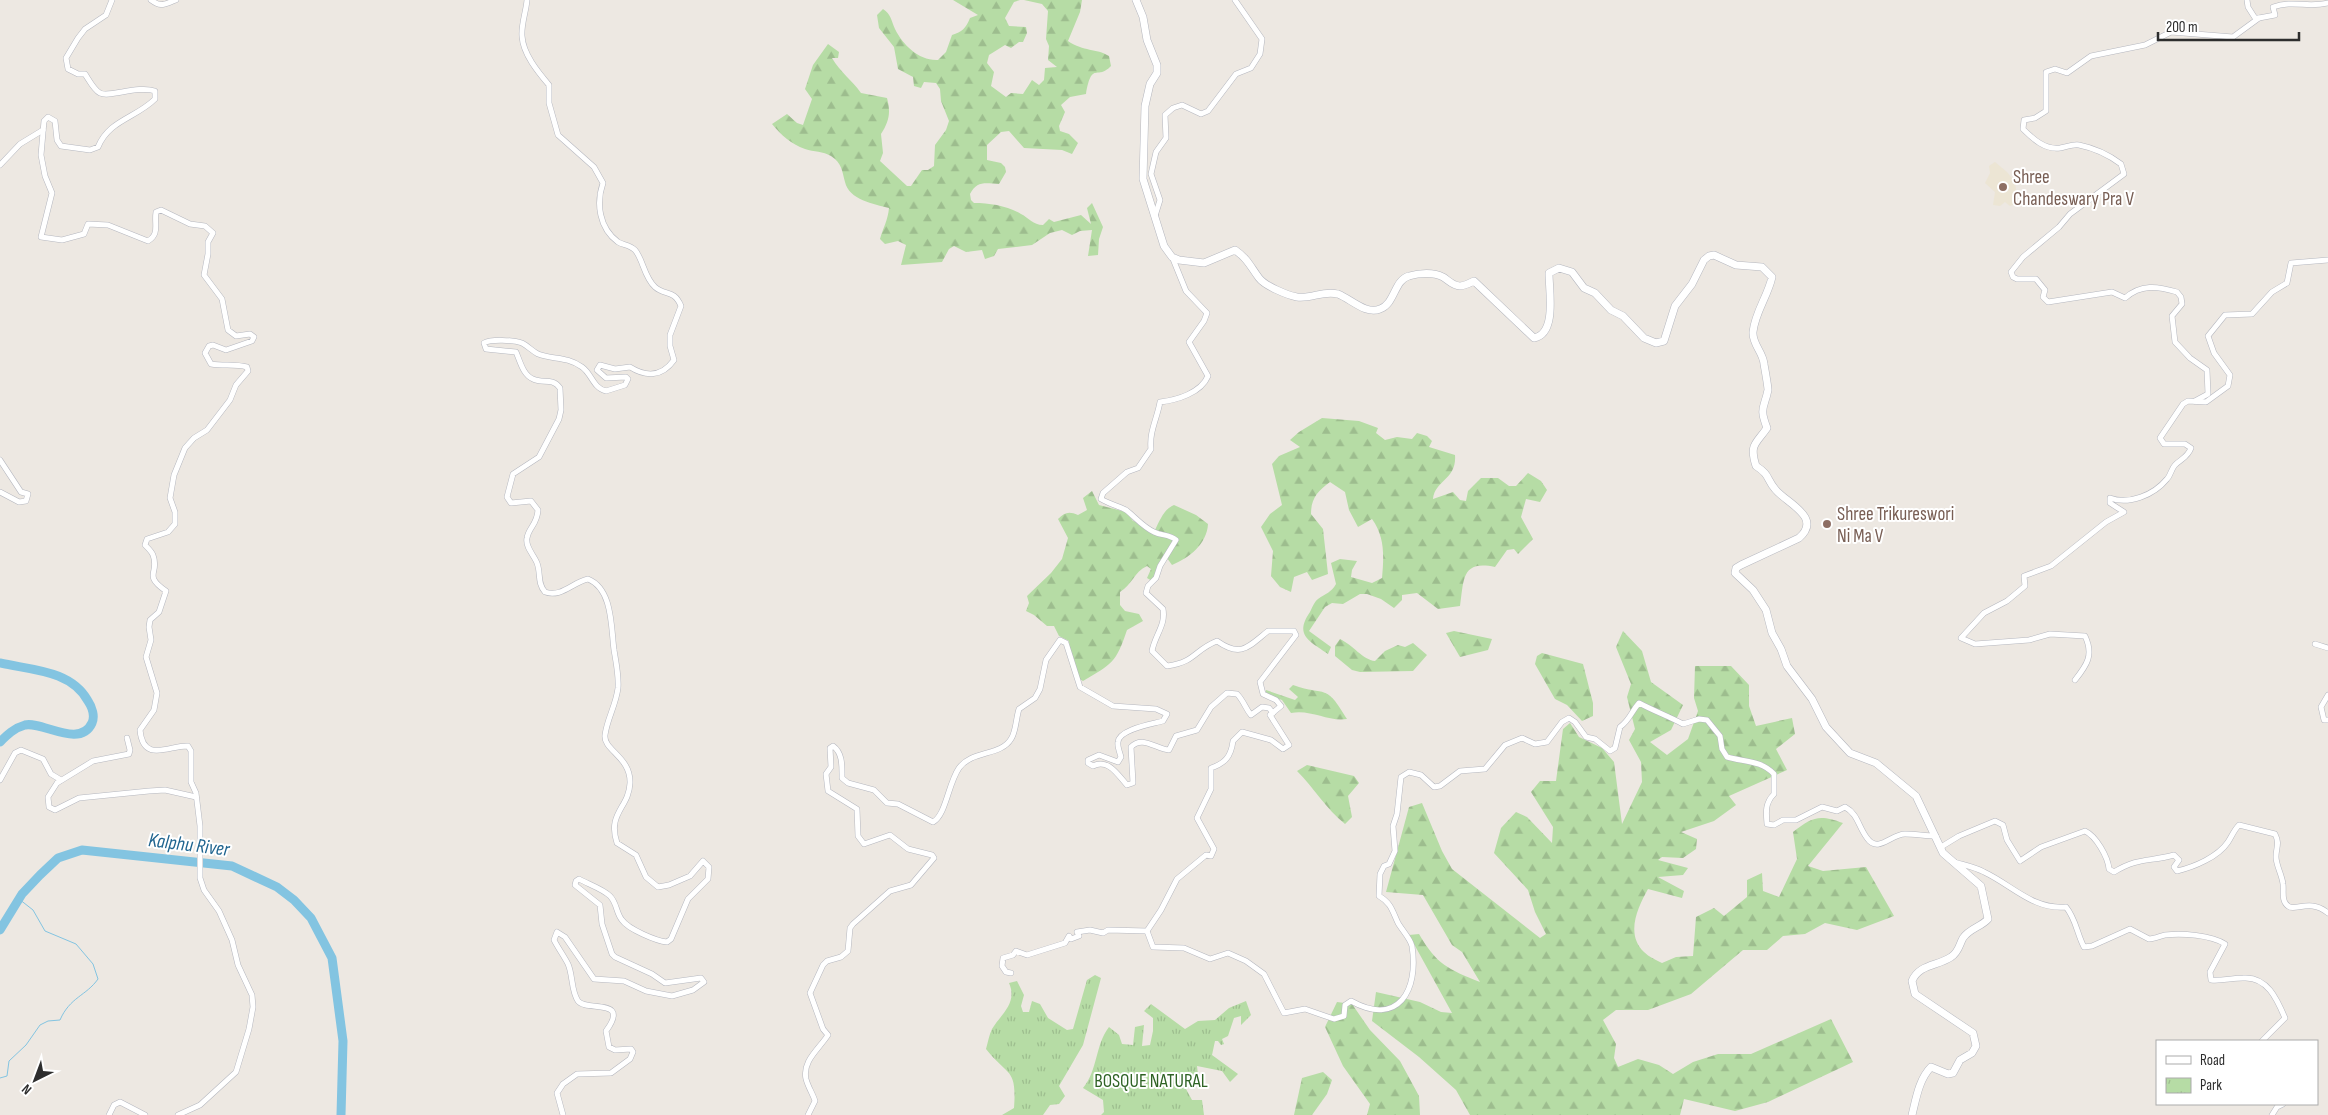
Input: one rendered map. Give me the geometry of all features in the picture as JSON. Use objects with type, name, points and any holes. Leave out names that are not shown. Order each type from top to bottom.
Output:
[{"type":"street","points":[[112,0],[106,15],[85,29],[78,38],[66,58],[68,69],[78,74],[85,74],[99,93],[106,95],[126,90],[149,89],[155,91],[155,99],[147,108],[112,126],[102,136],[98,147],[90,150],[62,146],[57,140],[55,121],[48,117],[44,121],[44,143],[41,155],[44,176],[52,193],[41,237],[62,240],[84,234],[88,224],[108,225],[148,241],[154,237],[157,230],[156,212],[161,210],[190,224],[205,226],[213,233],[208,242],[205,279],[212,283],[222,300],[228,330],[236,336],[250,334],[254,337],[252,341],[226,350],[209,346],[205,353],[212,364],[224,366],[240,365],[247,367],[248,371],[207,430],[194,438],[185,448],[174,475],[170,498],[175,512],[175,524],[168,532],[146,539],[146,544],[153,556],[152,577],[155,584],[166,591],[159,612],[150,620],[151,640],[146,657],[157,693],[154,710],[140,730],[140,736],[144,743],[154,750],[162,752],[181,746],[188,746],[191,751],[192,782],[200,826],[199,873],[204,890],[219,912],[235,945],[238,965],[252,995],[253,1007],[249,1029],[236,1072],[200,1105],[178,1115]]},
{"type":"street","points":[[151,0],[164,6],[176,0]]},
{"type":"street","points":[[526,0],[521,35],[532,63],[549,84],[548,103],[558,135],[594,167],[600,175],[603,183],[599,206],[602,221],[609,234],[619,243],[636,251],[651,283],[656,289],[669,292],[678,298],[681,306],[670,335],[670,346],[674,360],[670,366],[652,375],[642,375],[630,366],[615,370],[600,365],[597,370],[606,378],[626,377],[628,379],[625,385],[606,391],[601,390],[585,370],[570,360],[538,354],[516,341],[490,340],[484,343],[486,349],[516,352],[521,367],[531,378],[534,380],[550,381],[560,388],[561,410],[559,420],[539,457],[513,474],[506,497],[511,503],[531,501],[538,510],[537,521],[527,537],[526,543],[540,572],[540,587],[545,592],[555,594],[588,579],[598,586],[607,604],[612,620],[618,687],[604,737],[608,746],[620,756],[628,767],[630,783],[627,798],[613,822],[617,843],[636,855],[646,877],[658,887],[669,885],[690,876],[703,861],[709,867],[708,879],[688,899],[671,938],[667,942],[659,941],[630,928],[621,919],[615,901],[609,895],[579,879],[576,881],[575,885],[600,906],[602,924],[612,954],[652,974],[665,983],[700,978],[704,982],[693,990],[672,996],[646,991],[624,980],[594,979],[566,937],[556,932],[554,940],[568,964],[578,1001],[584,1005],[594,1005],[609,1009],[613,1014],[613,1020],[606,1031],[609,1047],[615,1050],[631,1049],[633,1052],[630,1059],[611,1073],[577,1074],[563,1084],[557,1093],[557,1099],[563,1115]]},
{"type":"street","points":[[1136,0],[1143,17],[1147,40],[1158,64],[1157,73],[1148,93],[1143,140],[1143,180],[1164,246],[1177,263],[1186,291],[1207,312],[1204,321],[1189,342],[1208,376],[1206,381],[1195,391],[1175,400],[1160,402],[1158,417],[1150,436],[1151,449],[1138,468],[1127,472],[1103,493],[1101,499],[1112,506],[1125,509],[1135,519],[1154,532],[1172,536],[1176,540],[1160,566],[1156,578],[1148,586],[1146,594],[1162,609],[1163,626],[1154,638],[1152,651],[1167,666],[1183,664],[1195,657],[1206,646],[1217,641],[1234,651],[1247,649],[1268,631],[1294,631],[1296,635],[1260,682],[1263,694],[1276,700],[1281,706],[1270,715],[1289,745],[1283,749],[1271,740],[1242,732],[1233,741],[1231,753],[1223,764],[1211,768],[1211,790],[1197,818],[1214,849],[1211,856],[1206,855],[1177,878],[1161,910],[1146,930]]},
{"type":"street","points":[[1155,216],[1160,200],[1151,174],[1156,152],[1166,138],[1166,115],[1173,108],[1182,105],[1201,114],[1208,111],[1236,74],[1251,68],[1260,54],[1262,39],[1235,0]]},
{"type":"street","points":[[2247,0],[2248,6],[2255,18],[2258,18]]},
{"type":"street","points":[[2195,401],[2208,394],[2207,370],[2190,358],[2175,342],[2172,316],[2182,304],[2181,297],[2177,292],[2152,288],[2134,289],[2125,298],[2112,292],[2054,302],[2045,300],[2043,295],[2045,290],[2036,279],[2017,279],[2013,277],[2011,272],[2022,257],[2088,199],[2124,174],[2121,164],[2092,149],[2077,144],[2056,148],[2043,145],[2033,139],[2023,129],[2024,120],[2035,118],[2046,111],[2046,72],[2055,69],[2066,73],[2092,56],[2145,45],[2171,32],[2234,37],[2258,18],[2275,15],[2273,7],[2285,1],[2316,6],[2328,4]]},
{"type":"street","points":[[0,164],[20,144],[43,130]]},
{"type":"street","points":[[1172,257],[1179,260],[1204,263],[1234,250],[1250,262],[1260,280],[1291,295],[1304,297],[1320,293],[1338,294],[1368,310],[1378,310],[1386,307],[1403,279],[1411,275],[1430,273],[1461,286],[1474,281],[1534,338],[1539,337],[1546,331],[1549,323],[1549,273],[1558,268],[1566,269],[1579,280],[1584,288],[1600,296],[1612,310],[1623,316],[1644,338],[1656,343],[1664,340],[1675,306],[1692,284],[1704,260],[1709,256],[1714,255],[1736,266],[1762,267],[1766,270],[1772,277],[1769,292],[1759,309],[1753,333],[1754,343],[1762,354],[1768,389],[1762,405],[1762,415],[1767,428],[1756,441],[1752,452],[1756,466],[1768,474],[1775,490],[1805,516],[1807,524],[1805,533],[1799,538],[1741,565],[1736,568],[1735,574],[1752,590],[1766,610],[1769,623],[1782,649],[1787,666],[1812,699],[1826,728],[1850,753],[1876,763],[1916,796],[1949,860],[1981,886],[1988,919],[1984,924],[1972,928],[1963,938],[1959,950],[1950,958],[1918,972],[1914,977],[1912,986],[1915,994],[1973,1034],[1976,1046],[1972,1053],[1960,1060],[1953,1073],[1948,1074],[1931,1067],[1926,1071],[1912,1115]]},
{"type":"street","points":[[2075,680],[2088,663],[2090,646],[2085,636],[2050,634],[2029,640],[1976,644],[1961,638],[1984,613],[2007,601],[2025,586],[2024,576],[2051,566],[2106,522],[2124,512],[2110,503],[2110,498],[2123,502],[2147,495],[2167,479],[2173,468],[2186,457],[2191,448],[2185,444],[2164,444],[2160,438],[2181,406],[2188,401],[2206,402],[2228,386],[2230,375],[2214,354],[2208,336],[2225,315],[2252,314],[2272,292],[2287,283],[2291,263],[2328,260]]},
{"type":"street","points":[[0,460],[15,480],[21,492],[28,494],[26,501],[18,502],[0,492]]},
{"type":"street","points":[[808,1115],[815,1101],[806,1081],[804,1070],[808,1060],[828,1034],[823,1029],[811,998],[813,984],[822,966],[827,961],[841,957],[848,951],[850,928],[853,924],[890,891],[911,885],[934,858],[932,855],[908,849],[890,835],[864,844],[858,836],[857,809],[828,791],[826,774],[831,767],[830,748],[833,746],[838,749],[842,766],[842,778],[848,783],[874,790],[887,803],[898,804],[934,822],[942,816],[950,784],[960,767],[982,753],[1002,748],[1012,738],[1019,709],[1035,698],[1040,689],[1046,660],[1060,640],[1066,643],[1080,687],[1113,706],[1156,709],[1167,714],[1163,722],[1132,729],[1120,736],[1118,743],[1121,757],[1118,762],[1099,755],[1088,760],[1088,763],[1093,766],[1101,762],[1106,764],[1127,786],[1133,783],[1131,747],[1133,744],[1145,742],[1169,750],[1176,736],[1197,730],[1211,707],[1227,693],[1237,694],[1246,703],[1247,710],[1251,715],[1262,707],[1269,708],[1273,713]]},
{"type":"street","points":[[2328,695],[2321,707],[2324,720],[2328,720]]},
{"type":"street","points":[[1146,930],[1152,947],[1184,948],[1210,959],[1228,953],[1246,961],[1264,974],[1284,1013],[1305,1009],[1334,1019],[1344,1016],[1346,1005],[1351,1001],[1378,1012],[1391,1009],[1402,1001],[1409,988],[1412,963],[1412,944],[1400,925],[1390,903],[1379,896],[1380,874],[1384,866],[1389,864],[1395,851],[1393,826],[1397,814],[1402,777],[1408,772],[1420,775],[1434,787],[1440,786],[1451,775],[1460,771],[1485,769],[1505,745],[1522,738],[1535,744],[1547,742],[1558,726],[1568,718],[1575,722],[1586,737],[1595,738],[1610,751],[1615,748],[1620,727],[1629,721],[1633,710],[1639,703],[1652,712],[1663,713],[1683,724],[1699,719],[1707,720],[1720,736],[1722,749],[1727,757],[1756,762],[1767,767],[1774,774],[1774,794],[1768,800],[1767,824],[1774,825],[1783,820],[1796,820],[1822,807],[1837,811],[1845,807],[1852,811],[1858,819],[1862,831],[1869,841],[1876,844],[1883,844],[1894,836],[1904,834],[1936,836]]},
{"type":"street","points":[[127,738],[130,750],[128,754],[93,761],[57,783],[48,797],[51,809],[60,808],[78,798],[149,791],[165,790],[196,797]]},
{"type":"street","points":[[0,780],[15,753],[20,750],[43,759],[51,774],[62,780]]},
{"type":"street","points":[[1941,847],[1950,840],[1995,820],[2003,825],[2007,840],[2020,861],[2041,847],[2085,831],[2091,834],[2108,862],[2109,869],[2114,872],[2131,862],[2147,858],[2160,860],[2174,855],[2179,860],[2174,868],[2176,870],[2194,866],[2214,856],[2228,842],[2239,825],[2248,826],[2276,834],[2279,842],[2276,858],[2284,885],[2284,900],[2288,906],[2294,908],[2307,904],[2320,907],[2328,913]]},
{"type":"street","points":[[1949,860],[1985,872],[2021,896],[2053,908],[2066,907],[2074,916],[2078,936],[2084,947],[2092,946],[2130,929],[2149,939],[2164,935],[2190,935],[2218,940],[2225,944],[2210,972],[2211,980],[2244,977],[2263,983],[2274,994],[2285,1018],[2263,1040]]},
{"type":"street","points":[[1011,973],[1006,972],[1002,966],[1003,958],[1013,955],[1016,951],[1027,955],[1034,954],[1065,944],[1070,936],[1071,939],[1074,936],[1076,938],[1079,936],[1076,932],[1090,930],[1103,933],[1108,930],[1146,930]]},
{"type":"street","points":[[109,1115],[114,1105],[120,1102],[145,1115]]},
{"type":"street","points":[[2272,1115],[2277,1107],[2281,1105]]},
{"type":"shaded area","name":"Shree Chandeswary Pra V","points":[[1995,162],[2015,182],[2017,196],[2015,204],[2010,206],[2005,202],[2000,206],[1993,205],[1995,192],[1985,183],[1990,173],[1989,166]]},
{"type":"green space","points":[[953,0],[1020,0],[1014,2],[1005,18],[1009,26],[1026,27],[1027,33],[1023,42],[1019,42],[1011,48],[1005,45],[989,55],[987,63],[994,72],[991,86],[1006,97],[1011,93],[1023,94],[1032,80],[1039,85],[1044,80],[1045,68],[1057,67],[1048,60],[1049,46],[1046,39],[1048,11],[1042,4],[1024,0],[1082,0],[1080,12],[1068,41],[1079,47],[1109,56],[1111,66],[1090,77],[1086,94],[1070,97],[1061,105],[1065,112],[1059,126],[1060,131],[1069,134],[1078,143],[1072,154],[1062,150],[1024,148],[1009,131],[1001,132],[987,145],[987,160],[1001,163],[1005,167],[1006,172],[999,184],[978,185],[970,194],[971,200],[974,203],[1005,207],[1040,225],[1043,225],[1049,219],[1054,222],[1081,215],[1091,224],[1087,208],[1092,203],[1103,227],[1099,239],[1098,255],[1088,256],[1092,230],[1080,231],[1072,235],[1062,230],[1050,233],[1032,245],[998,249],[994,256],[985,259],[982,250],[966,252],[954,246],[949,249],[942,262],[901,265],[906,245],[898,241],[885,244],[880,239],[889,208],[870,203],[851,193],[847,188],[841,168],[835,159],[825,153],[795,145],[772,124],[787,114],[797,123],[803,125],[812,99],[805,89],[813,65],[828,44],[839,52],[838,58],[832,58],[835,63],[861,93],[887,98],[889,117],[881,134],[883,153],[880,161],[907,186],[911,186],[922,170],[928,170],[934,166],[935,145],[946,130],[949,121],[941,101],[940,89],[936,83],[924,82],[921,88],[914,86],[913,77],[898,69],[894,47],[879,28],[877,15],[883,9],[886,11],[898,35],[912,51],[924,58],[938,60],[946,52],[952,35],[963,29],[970,18],[978,15]]},
{"type":"green space","points":[[1322,418],[1359,421],[1378,428],[1376,433],[1385,440],[1397,437],[1412,439],[1417,433],[1427,436],[1432,441],[1429,447],[1455,455],[1453,470],[1438,488],[1433,499],[1453,492],[1460,500],[1466,501],[1468,491],[1481,478],[1498,478],[1509,486],[1516,486],[1528,473],[1541,481],[1547,490],[1540,502],[1526,499],[1521,517],[1533,539],[1518,554],[1514,549],[1507,550],[1495,567],[1476,566],[1470,569],[1464,580],[1460,606],[1438,609],[1417,593],[1402,595],[1402,600],[1394,608],[1381,599],[1367,594],[1360,594],[1343,604],[1332,603],[1325,607],[1309,631],[1331,647],[1328,654],[1306,637],[1303,626],[1305,620],[1314,603],[1336,584],[1331,563],[1340,559],[1357,561],[1352,570],[1351,577],[1372,583],[1382,578],[1383,547],[1376,526],[1372,519],[1358,527],[1349,510],[1345,492],[1330,482],[1326,485],[1314,499],[1311,514],[1323,529],[1328,574],[1312,580],[1307,572],[1294,577],[1291,592],[1280,587],[1271,576],[1273,551],[1261,527],[1270,514],[1282,505],[1272,464],[1279,456],[1300,447],[1290,440]]},
{"type":"green space","points":[[1092,491],[1099,505],[1126,512],[1133,521],[1142,523],[1148,530],[1172,538],[1174,542],[1152,581],[1147,578],[1151,569],[1147,566],[1120,592],[1120,605],[1125,611],[1139,614],[1143,621],[1127,630],[1120,650],[1112,662],[1083,681],[1077,677],[1071,668],[1069,641],[1059,636],[1054,626],[1047,626],[1026,611],[1029,603],[1027,596],[1051,573],[1062,559],[1068,538],[1058,519],[1067,513],[1078,515],[1087,510],[1083,498]]},
{"type":"green space","points":[[1174,505],[1196,515],[1208,524],[1201,544],[1191,554],[1172,565],[1167,558],[1178,540],[1173,535],[1155,530],[1165,512]]},
{"type":"green space","points":[[1454,631],[1492,639],[1488,650],[1460,657],[1446,633]]},
{"type":"green space","points":[[1623,631],[1642,651],[1651,682],[1683,705],[1671,730],[1650,742],[1667,755],[1688,739],[1698,711],[1694,698],[1695,666],[1731,666],[1749,685],[1749,706],[1756,726],[1792,718],[1795,734],[1776,749],[1787,770],[1729,796],[1736,805],[1714,821],[1681,832],[1697,839],[1696,849],[1683,858],[1662,857],[1658,860],[1688,868],[1683,875],[1658,877],[1684,891],[1682,898],[1648,889],[1644,896],[1637,912],[1634,929],[1638,945],[1644,952],[1662,963],[1676,957],[1693,956],[1696,917],[1714,908],[1724,916],[1747,897],[1747,880],[1762,873],[1763,891],[1779,897],[1797,859],[1793,832],[1816,818],[1828,818],[1843,823],[1808,866],[1823,871],[1866,867],[1894,916],[1857,930],[1825,923],[1805,934],[1783,936],[1767,950],[1743,950],[1691,994],[1648,1010],[1616,1010],[1603,1020],[1616,1044],[1614,1058],[1618,1067],[1638,1059],[1659,1065],[1673,1074],[1693,1062],[1718,1054],[1751,1054],[1831,1019],[1853,1062],[1768,1102],[1735,1111],[1684,1099],[1680,1115],[1470,1115],[1456,1090],[1419,1057],[1372,1021],[1376,992],[1420,1002],[1441,1012],[1452,1013],[1409,935],[1419,934],[1432,953],[1444,965],[1480,982],[1462,952],[1452,945],[1423,895],[1386,892],[1409,807],[1422,803],[1442,851],[1452,869],[1540,938],[1546,934],[1535,912],[1528,890],[1494,853],[1501,828],[1516,812],[1527,817],[1552,843],[1553,827],[1531,792],[1540,781],[1556,781],[1563,729],[1570,723],[1579,737],[1602,748],[1614,762],[1622,824],[1642,782],[1641,762],[1629,740],[1635,729],[1627,697],[1631,684],[1616,647]]},
{"type":"green space","points":[[1340,639],[1366,658],[1375,661],[1385,651],[1398,645],[1405,647],[1413,643],[1427,655],[1413,671],[1360,672],[1352,670],[1335,656],[1335,646]]},
{"type":"green space","points":[[1542,653],[1583,664],[1593,703],[1593,716],[1582,721],[1567,705],[1555,699],[1535,664],[1537,656]]},
{"type":"green space","points":[[1293,685],[1329,695],[1340,707],[1347,719],[1333,719],[1298,712],[1291,713],[1282,700],[1265,694],[1266,690],[1295,700],[1298,697],[1289,689]]},
{"type":"green space","points":[[1307,765],[1354,776],[1359,783],[1348,796],[1352,817],[1345,824],[1332,812],[1297,771]]},
{"type":"green space","name":"BOSQUE NATURAL","points":[[1095,975],[1101,978],[1083,1045],[1059,1086],[1065,1096],[1059,1104],[1050,1105],[1043,1115],[1002,1115],[1014,1108],[1014,1085],[1009,1074],[986,1049],[992,1029],[1010,1002],[1011,990],[1009,983],[1017,981],[1024,995],[1021,1006],[1023,1012],[1029,1012],[1032,1001],[1040,1004],[1048,1018],[1067,1030],[1073,1029],[1087,980]]},
{"type":"green space","name":"BOSQUE NATURAL","points":[[1246,1001],[1251,1015],[1241,1025],[1241,1016],[1234,1018],[1228,1036],[1222,1039],[1224,1044],[1221,1045],[1218,1041],[1215,1041],[1212,1055],[1238,1074],[1230,1082],[1222,1071],[1197,1066],[1199,1083],[1186,1089],[1192,1100],[1202,1100],[1204,1115],[1101,1115],[1104,1112],[1103,1100],[1083,1088],[1088,1081],[1104,1034],[1109,1027],[1119,1035],[1122,1044],[1133,1045],[1135,1027],[1144,1025],[1142,1046],[1150,1045],[1153,1018],[1144,1011],[1151,1004],[1185,1029],[1198,1021],[1215,1020],[1229,1008]]},
{"type":"green space","points":[[1337,1002],[1352,1004],[1370,1030],[1400,1061],[1419,1096],[1420,1115],[1367,1115],[1370,1104],[1343,1066],[1325,1027]]},
{"type":"green space","points":[[1323,1072],[1332,1080],[1327,1094],[1312,1115],[1294,1115],[1302,1078]]},
{"type":"waterway","name":"Kalphu River","points":[[0,663],[61,677],[81,691],[92,709],[93,717],[92,723],[79,734],[25,725],[8,734],[0,742]]},
{"type":"waterway","name":"Kalphu River","points":[[0,930],[22,894],[40,875],[58,858],[82,850],[232,866],[277,887],[294,900],[311,918],[332,958],[343,1041],[341,1115]]},
{"type":"waterway","points":[[0,1078],[7,1076],[9,1061],[26,1045],[40,1025],[48,1021],[60,1020],[68,1006],[98,979],[93,964],[76,944],[45,931],[33,910],[19,899]]},
{"type":"place","name":"Shree Chandeswary Pra V","points":[[2003,187]]},
{"type":"place","name":"Shree Trikureswori Ni Ma V","points":[[1827,524]]}]
